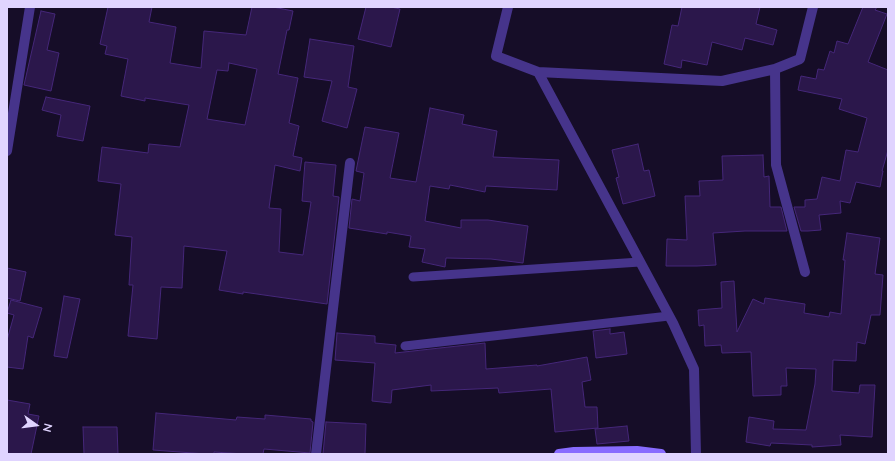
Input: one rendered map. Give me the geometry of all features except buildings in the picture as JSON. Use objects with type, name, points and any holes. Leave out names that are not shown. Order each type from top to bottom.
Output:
[{"type":"street","points":[[7,151],[30,7]]},
{"type":"street","points":[[507,7],[496,56],[538,72],[722,81],[775,69],[800,58],[813,7]]},
{"type":"street","points":[[775,69],[776,165],[806,272]]},
{"type":"street","points":[[538,72],[669,316],[694,369],[696,454]]},
{"type":"street","points":[[316,454],[350,163]]},
{"type":"street","points":[[559,454],[574,452],[637,451],[661,454]]},
{"type":"lane","points":[[413,277],[640,262]]},
{"type":"lane","points":[[405,346],[669,316]]}]
